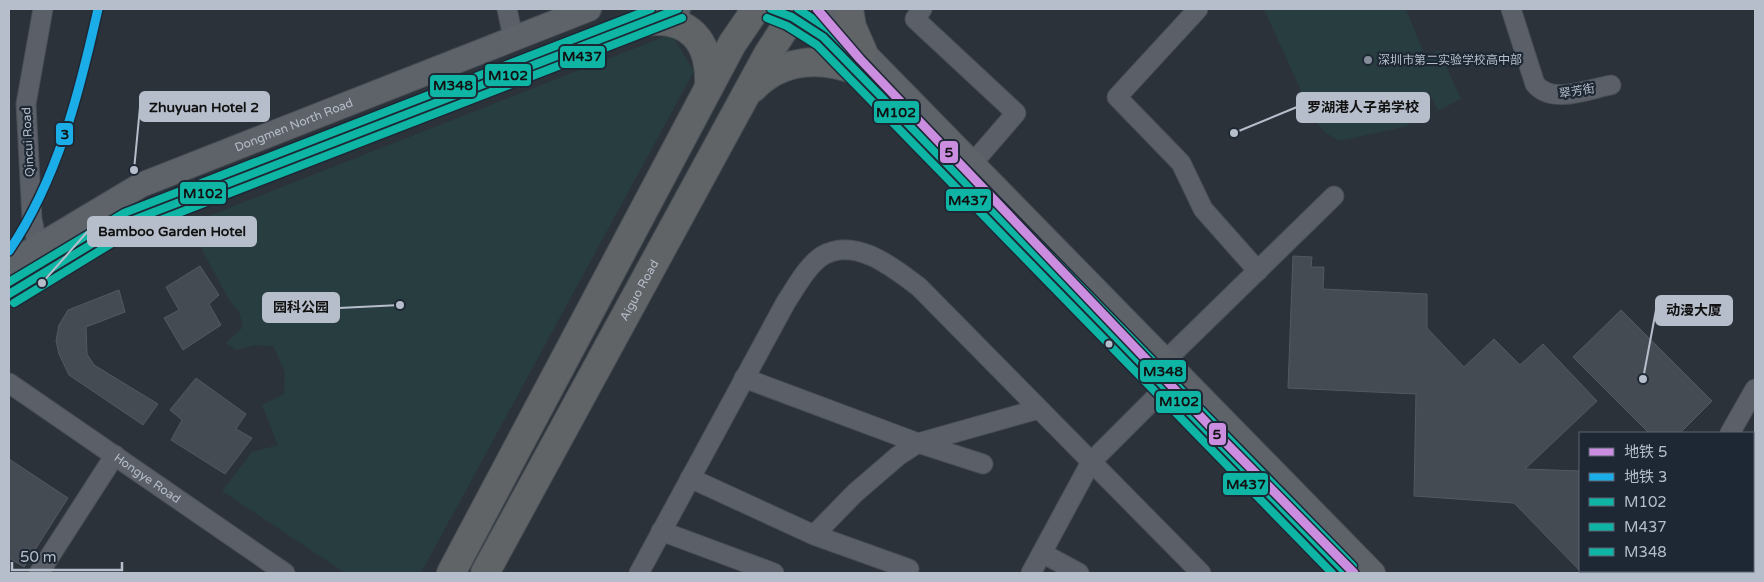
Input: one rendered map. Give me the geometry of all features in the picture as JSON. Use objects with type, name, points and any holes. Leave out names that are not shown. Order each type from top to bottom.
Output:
[{"type":"highway","points":[[451,573],[732,44],[756,9]]},
{"type":"highway","points":[[746,94],[761,80],[794,64],[812,61],[859,61],[849,9]]},
{"type":"highway","name":"Aiguo Road","points":[[485,573],[746,94],[787,11]]},
{"type":"highway","points":[[643,22],[669,22],[683,26],[695,35],[702,44],[707,58],[710,70],[709,87]]},
{"type":"main road","name":"Dongmen North Road","points":[[9,264],[141,185],[513,37],[589,9]]},
{"type":"main road","points":[[9,294],[128,222],[678,9]]},
{"type":"main road","points":[[818,9],[859,61],[1165,388],[1346,573]]},
{"type":"main road","points":[[787,11],[859,61],[972,164],[1372,573]]},
{"type":"street","name":"Qincui Road","points":[[38,246],[32,219],[26,104],[43,9]]},
{"type":"street","points":[[507,9],[513,37]]},
{"type":"street","points":[[922,9],[914,19],[1016,113],[972,164]]},
{"type":"street","points":[[1198,9],[1117,97],[1181,163],[1203,209],[1258,272]]},
{"type":"street","name":"翠芳街","points":[[1510,9],[1536,84],[1542,92],[1556,96],[1612,85]]},
{"type":"street","points":[[1165,361],[1334,196]]},
{"type":"street","points":[[639,573],[786,302],[806,273],[820,257],[833,252],[845,251],[862,253],[884,262],[919,287],[1201,573]]},
{"type":"street","points":[[744,378],[918,443],[983,464]]},
{"type":"street","name":"Hongye Road","points":[[9,383],[285,573]]},
{"type":"street","points":[[1031,573],[1090,462],[1165,388]]},
{"type":"street","points":[[1731,432],[1755,389]]},
{"type":"street","points":[[814,535],[855,493],[898,456],[918,443],[1039,409]]},
{"type":"street","points":[[39,573],[115,455]]},
{"type":"street","points":[[690,478],[814,535],[909,569]]},
{"type":"street","points":[[662,531],[774,573]]},
{"type":"street","points":[[1042,553],[1079,573]]},
{"type":"green space","name":"深圳市第二实验学校高中部","points":[[1264,9],[1406,9],[1425,56],[1439,50],[1461,99],[1438,111],[1429,92],[1408,126],[1339,141],[1323,131],[1313,117]]},
{"type":"green space","points":[[671,34],[694,71],[421,573],[345,573],[222,491],[252,452],[278,445],[262,405],[284,394],[285,372],[273,346],[255,345],[236,350],[226,343],[243,327],[239,312],[228,298],[188,224]]},
{"type":"building","points":[[1293,256],[1312,257],[1311,267],[1324,267],[1323,289],[1427,294],[1427,328],[1464,367],[1494,339],[1520,365],[1543,344],[1597,401],[1525,469],[1579,471],[1579,570],[1514,503],[1414,496],[1416,394],[1288,388]]},
{"type":"building","points":[[200,266],[219,295],[209,304],[221,325],[183,350],[164,318],[179,310],[166,287]]},
{"type":"building","points":[[119,290],[125,312],[86,327],[87,354],[94,365],[158,404],[143,425],[69,375],[59,354],[56,341],[59,325],[68,310]]},
{"type":"building","points":[[1621,310],[1712,401],[1681,432],[1648,432],[1573,357]]},
{"type":"building","points":[[196,378],[246,414],[236,429],[252,438],[225,474],[171,440],[182,420],[170,410]]},
{"type":"building","points":[[1755,447],[1755,566],[1754,566]]},
{"type":"building","points":[[9,459],[68,498],[24,567],[9,558]]},
{"type":"metro line","name":"3","points":[[9,251],[26,223],[54,165],[74,104],[98,9]]},
{"type":"metro line","name":"5","points":[[817,9],[860,59],[1224,441],[1354,573]]},
{"type":"transit line","name":"M348","points":[[9,282],[124,213],[651,9]]},
{"type":"transit line","name":"M102","points":[[9,294],[128,222],[678,9]]},
{"type":"transit line","name":"M102","points":[[771,9],[792,17],[823,37],[1346,573]]},
{"type":"transit line","name":"M348","points":[[798,9],[830,30],[1353,566]]},
{"type":"transit line","name":"M437","points":[[14,303],[132,231],[682,18]]},
{"type":"transit line","name":"M437","points":[[767,18],[787,26],[817,45],[1332,573]]},
{"type":"place","name":"深圳市第二实验学校高中部","points":[[1368,60]]},
{"type":"place","name":"罗湖港人子弟学校","points":[[1234,133]]},
{"type":"place","name":"Zhuyuan Hotel 2","points":[[134,170]]},
{"type":"place","name":"Bamboo Garden Hotel","points":[[42,283]]},
{"type":"place","name":"园科公园","points":[[400,305]]},
{"type":"place","name":"动漫大厦","points":[[1643,379]]}]
